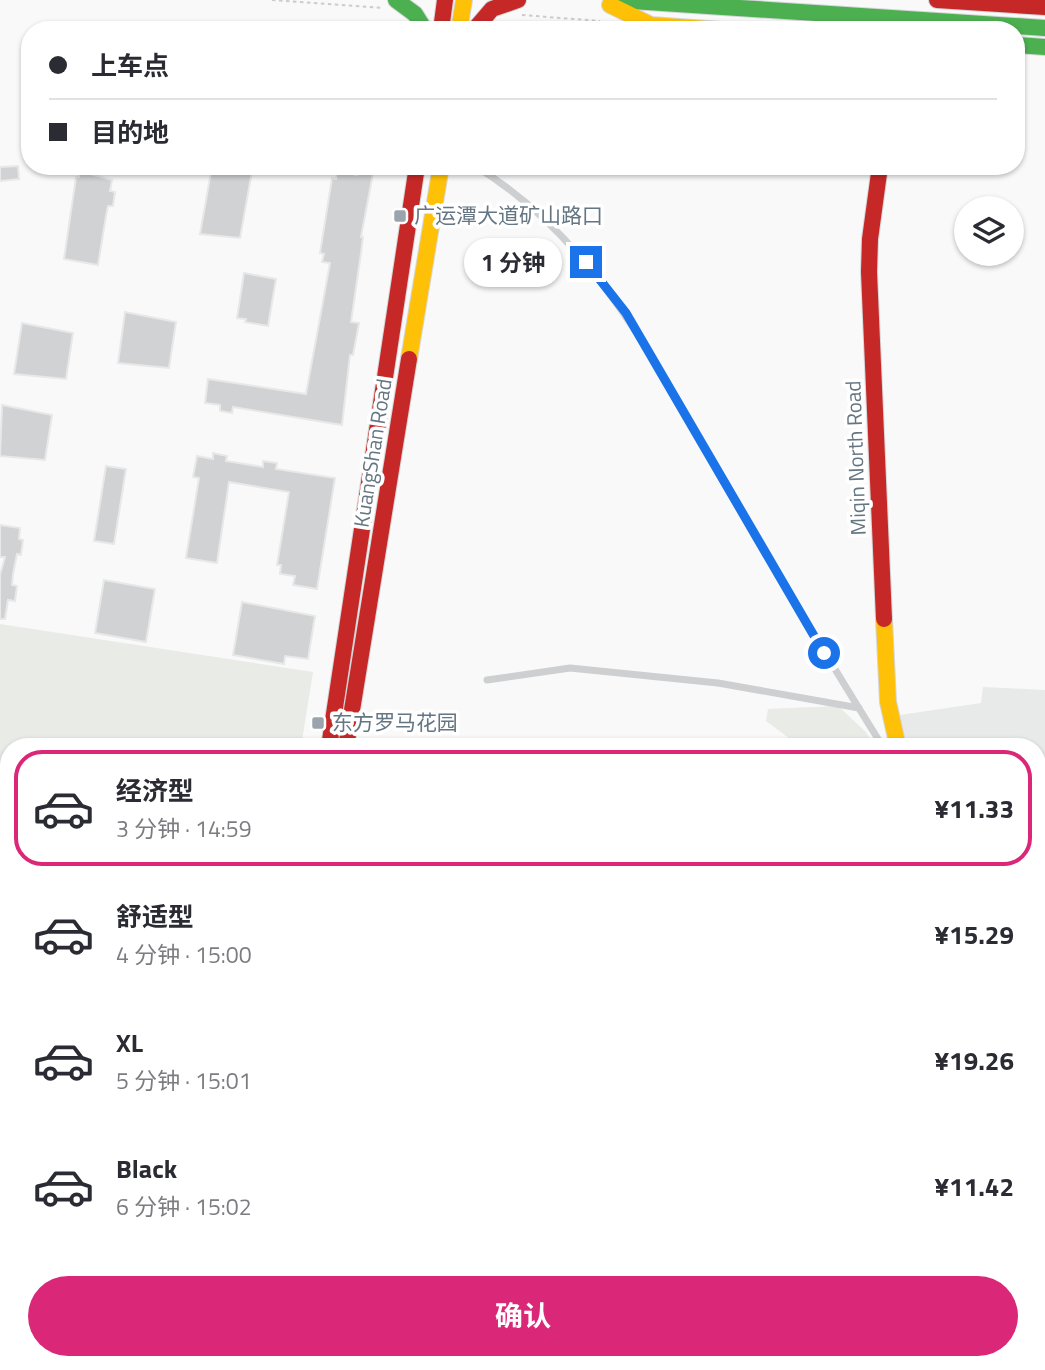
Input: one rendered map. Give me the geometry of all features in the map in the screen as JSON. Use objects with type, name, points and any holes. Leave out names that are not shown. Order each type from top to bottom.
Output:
[{"type":"main road","points":[[442,21],[445,0]]},
{"type":"main road","points":[[460,21],[464,0]]},
{"type":"main road","points":[[479,21],[495,7],[518,0]]},
{"type":"main road","points":[[601,0],[643,21]]},
{"type":"main road","points":[[617,0],[950,21]]},
{"type":"main road","points":[[937,0],[1045,7]]},
{"type":"main road","points":[[393,4],[415,15],[419,21]]},
{"type":"main road","points":[[1025,27],[1045,28]]},
{"type":"main road","points":[[1025,46],[1045,47]]},
{"type":"main road","name":"KuangShan Road","points":[[330,738],[416,175]]},
{"type":"main road","name":"KuangShan Road","points":[[347,738],[440,175]]},
{"type":"main road","name":"Miqin North Road","points":[[879,175],[870,239],[869,272],[888,702],[896,738]]},
{"type":"lane","points":[[490,175],[538,213],[586,262],[626,313],[812,635],[877,738]]},
{"type":"lane","points":[[487,680],[570,668],[718,683],[859,709]]},
{"type":"path","points":[[272,0],[393,4]]},
{"type":"path","points":[[495,7],[513,15],[596,21]]},
{"type":"shaded area","points":[[0,624],[313,672],[302,738],[0,738]]},
{"type":"shaded area","points":[[983,687],[1045,690],[1045,738],[904,738],[900,715],[981,703]]},
{"type":"shaded area","points":[[838,706],[870,738],[789,738],[766,721],[768,709]]},
{"type":"building","points":[[18,166],[19,179],[0,181],[0,167]]},
{"type":"building","points":[[94,175],[112,180],[110,191],[115,192],[113,206],[108,206],[98,265],[64,259],[76,177]]},
{"type":"building","points":[[210,175],[251,175],[240,238],[200,234]]},
{"type":"building","points":[[336,175],[373,175],[361,237],[351,322],[359,323],[353,355],[350,355],[342,425],[233,407],[232,413],[220,411],[220,405],[205,403],[208,379],[306,394],[330,263],[322,262],[324,254],[320,253],[332,178],[336,179]]},
{"type":"building","points":[[244,273],[276,279],[268,326],[237,318]]},
{"type":"building","points":[[125,312],[176,322],[169,368],[118,363]]},
{"type":"building","points":[[22,323],[73,333],[66,379],[14,374]]},
{"type":"building","points":[[2,405],[52,415],[45,460],[0,456]]},
{"type":"building","points":[[213,453],[227,456],[226,461],[263,467],[263,461],[277,463],[276,469],[335,478],[317,589],[293,585],[295,576],[280,574],[281,565],[277,565],[289,492],[229,482],[217,563],[186,558],[199,478],[193,477],[197,456],[213,459]]},
{"type":"building","points":[[106,466],[126,469],[114,544],[94,541]]},
{"type":"building","points":[[0,525],[20,528],[19,539],[23,540],[21,555],[17,554],[13,574],[12,585],[17,586],[15,601],[8,600],[5,619],[0,619],[0,575],[5,557],[0,557]]},
{"type":"building","points":[[104,580],[155,589],[146,642],[95,633]]},
{"type":"building","points":[[242,602],[315,616],[308,659],[285,656],[284,664],[233,655]]},
{"type":"traffic: fast","points":[[396,0],[415,14],[419,21]]},
{"type":"traffic: fast","points":[[617,0],[938,21]]},
{"type":"traffic: fast","points":[[1025,27],[1045,28]]},
{"type":"traffic: fast","points":[[1025,46],[1045,47]]},
{"type":"traffic: slow","points":[[460,21],[464,0]]},
{"type":"traffic: slow","points":[[610,5],[643,21]]},
{"type":"traffic: slow","points":[[409,359],[440,175]]},
{"type":"traffic: slow","points":[[884,619],[888,702],[896,738]]},
{"type":"traffic: jam","points":[[442,21],[445,0]]},
{"type":"traffic: jam","points":[[482,21],[492,9],[518,0]]},
{"type":"traffic: jam","points":[[937,0],[1045,7]]},
{"type":"traffic: jam","points":[[330,738],[416,175]]},
{"type":"traffic: jam","points":[[879,175],[870,239],[869,272],[884,619]]},
{"type":"traffic: jam","points":[[347,738],[409,359]]},
{"type":"place","name":"广运潭大道矿山路口","points":[[400,216]]},
{"type":"place","name":"东方罗马花园","points":[[318,723]]},
{"type":"route","points":[[586,262],[626,313],[824,653]]}]
